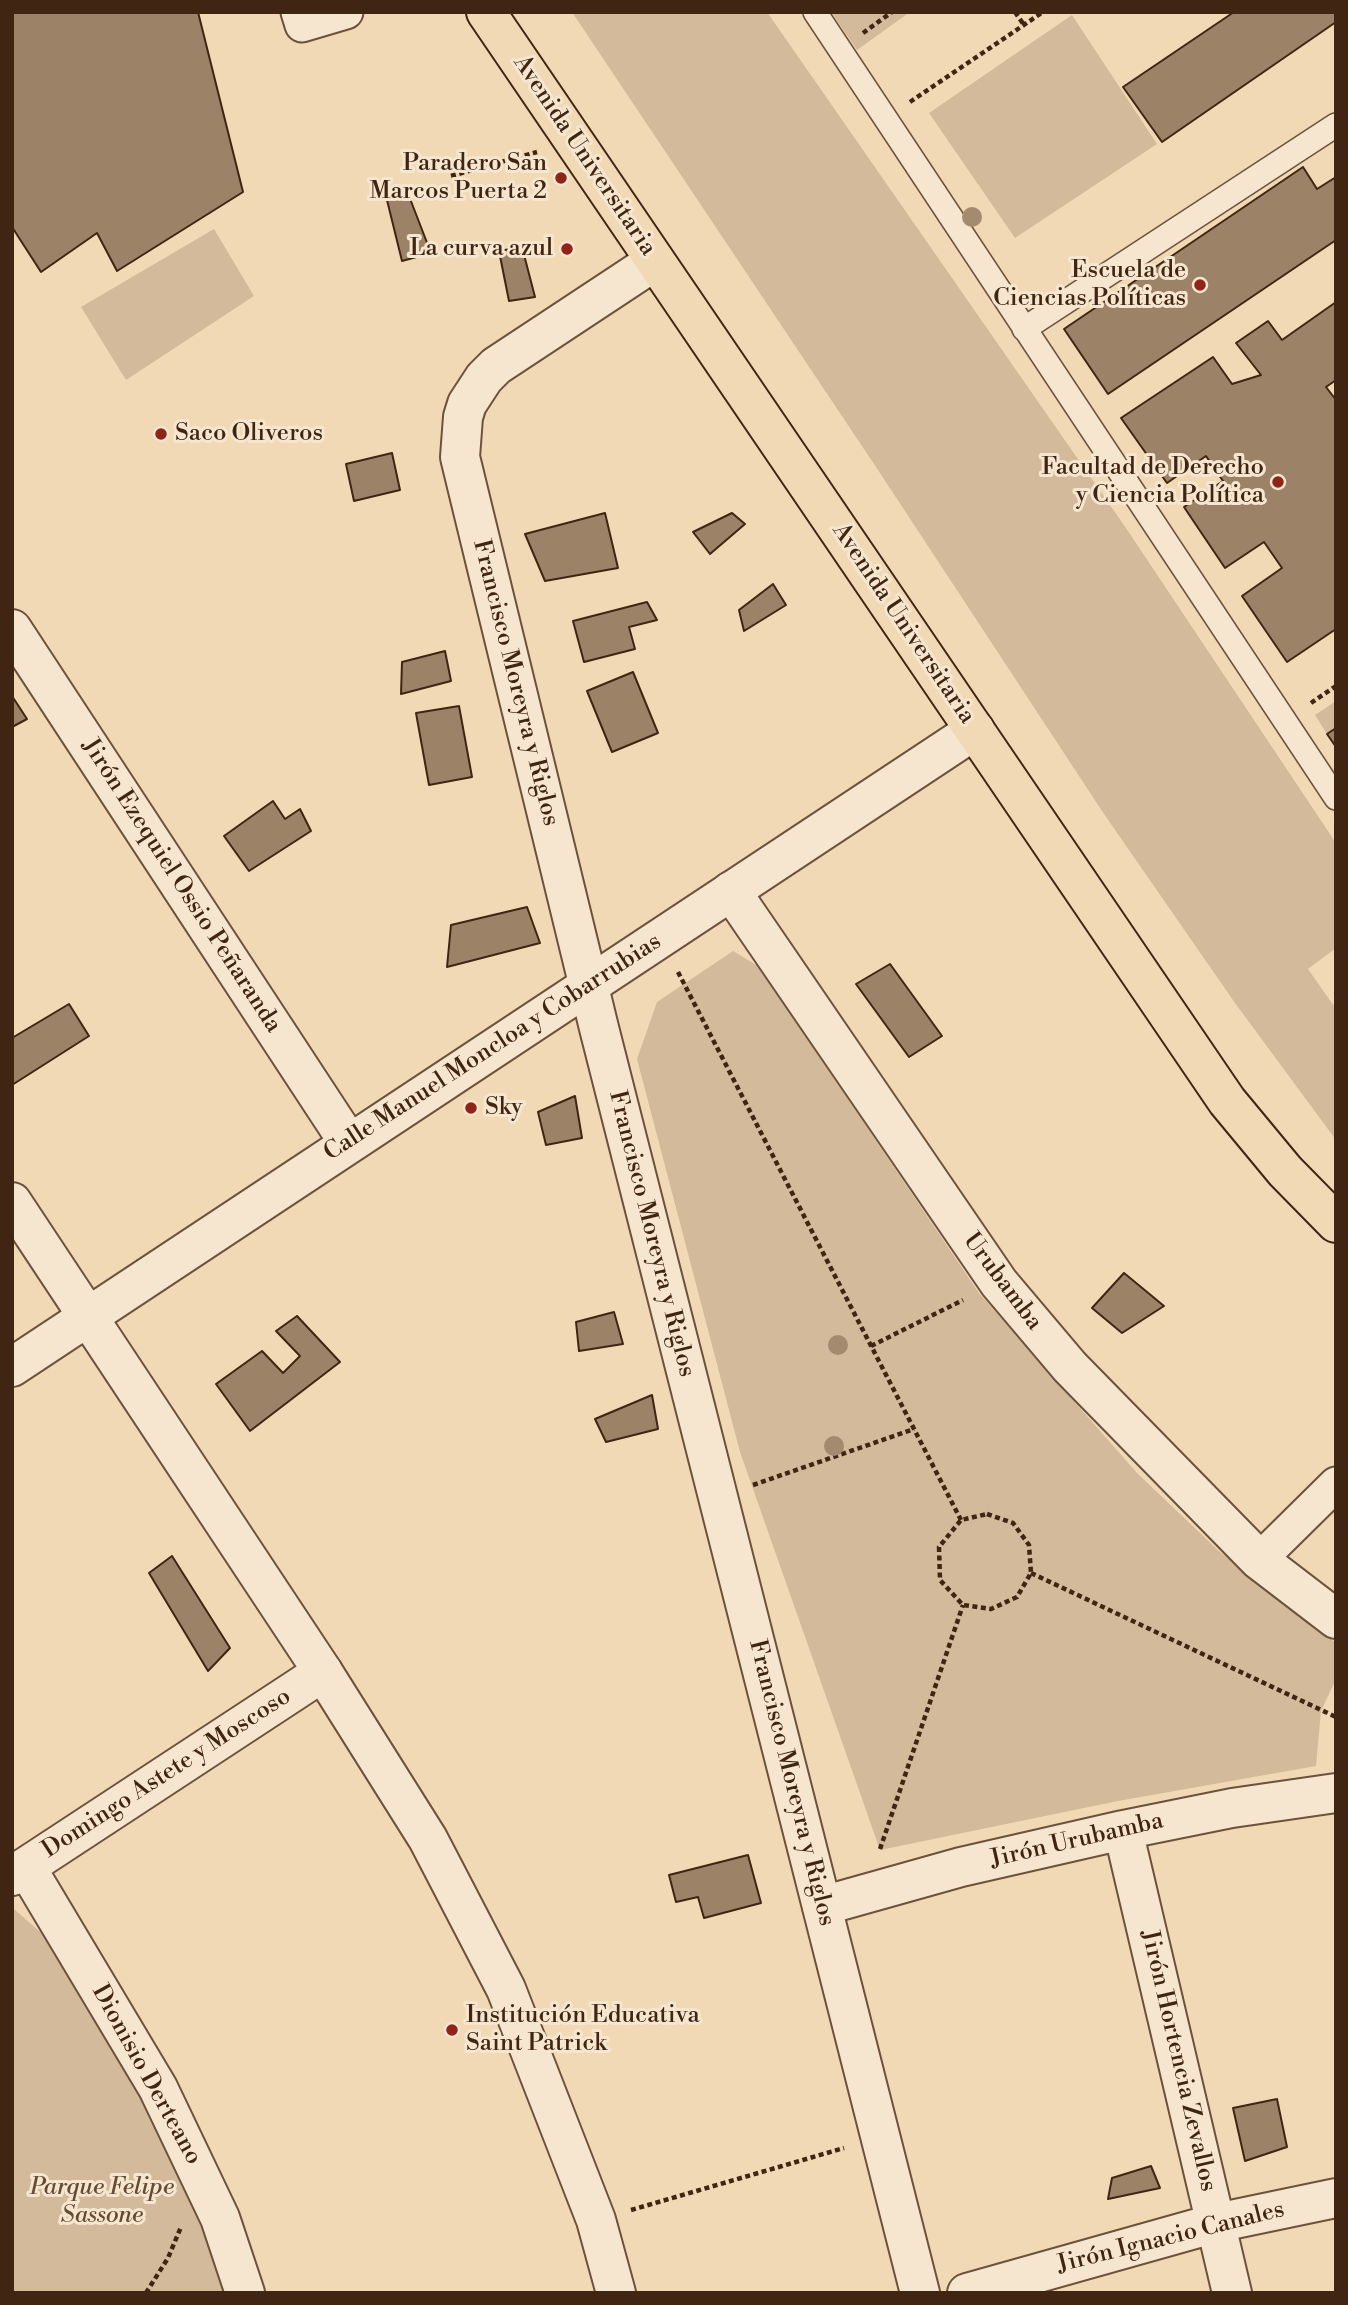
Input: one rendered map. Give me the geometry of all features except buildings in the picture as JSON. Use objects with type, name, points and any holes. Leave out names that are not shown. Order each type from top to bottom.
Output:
[{"type":"main road","name":"Avenida Universitaria","points":[[486,12],[1227,1101],[1285,1171],[1334,1217]]},
{"type":"street","points":[[298,12],[302,25],[346,12]]},
{"type":"street","name":"Francisco Moreyra y Riglos","points":[[655,261],[496,366],[479,384],[467,404],[460,431],[460,457],[589,985],[920,2293]]},
{"type":"street","name":"Jirón Ezequiel Ossio Peñaranda","points":[[12,629],[349,1143]]},
{"type":"street","name":"Calle Manuel Moncloa y Cobarrubias","points":[[12,1367],[975,730]]},
{"type":"street","name":"Urubamba","points":[[731,891],[999,1283],[1070,1367],[1259,1559],[1336,1619]]},
{"type":"street","points":[[12,1202],[323,1672],[428,1839],[506,1989],[596,2220],[616,2293]]},
{"type":"street","points":[[1259,1559],[1336,1484]]},
{"type":"street","name":"Domingo Astete y Moscoso","points":[[19,1872],[323,1672]]},
{"type":"street","name":"Jirón Urubamba","points":[[822,1906],[961,1867],[1332,1786]]},
{"type":"street","name":"Jirón Hortencia Zevallos","points":[[1123,1830],[1232,2293]]},
{"type":"street","name":"Dionisio Derteano","points":[[19,1872],[158,2088],[220,2217],[245,2293]]},
{"type":"street","name":"Jirón Ignacio Canales","points":[[967,2293],[1216,2223],[1336,2198]]},
{"type":"lane","points":[[815,12],[1336,798]]},
{"type":"lane","points":[[1024,329],[1336,125]]},
{"type":"path","points":[[853,39],[892,12]]},
{"type":"path","points":[[1016,12],[1024,25]]},
{"type":"path","points":[[886,118],[1043,12]]},
{"type":"path","points":[[451,176],[538,151]]},
{"type":"path","points":[[660,937],[961,1520]]},
{"type":"path","points":[[871,1346],[999,1283]]},
{"type":"path","points":[[718,1497],[914,1429]]},
{"type":"path","points":[[987,1514],[1013,1523],[1030,1545],[1031,1573],[1017,1597],[991,1609],[963,1605],[940,1580],[939,1547],[961,1520],[987,1514]]},
{"type":"path","points":[[1031,1573],[1336,1717]]},
{"type":"path","points":[[880,1850],[963,1605]]},
{"type":"path","points":[[596,2220],[881,2137]]},
{"type":"path","points":[[146,2293],[169,2258],[202,2178]]},
{"type":"green space","points":[[572,12],[767,12],[1128,531],[1336,843],[1336,948],[1308,969],[1336,1009],[1336,1140],[1235,1003],[1104,814]]},
{"type":"green space","points":[[831,12],[910,12],[857,50]]},
{"type":"green space","points":[[1072,15],[1157,144],[1015,238],[929,113]]},
{"type":"green space","points":[[214,229],[254,296],[126,380],[81,307]]},
{"type":"green space","points":[[1336,701],[1336,728],[1327,734],[1315,715]]},
{"type":"green space","points":[[733,951],[758,966],[979,1293],[1137,1473],[1219,1551],[1336,1643],[1336,1679],[1321,1711],[1316,1766],[1118,1801],[880,1850],[740,1452],[637,1059],[657,1002]]},
{"type":"green space","name":"Parque Felipe Sassone","points":[[14,1909],[94,1979],[239,2293],[12,2293]]},
{"type":"place","name":"Paradero San Marcos Puerta 2","points":[[561,178]]},
{"type":"place","name":"La curva azul","points":[[567,249]]},
{"type":"place","name":"Escuela de Ciencias Políticas","points":[[1200,285]]},
{"type":"place","name":"Saco Oliveros","points":[[161,434]]},
{"type":"place","name":"Facultad de Derecho y Ciencia Política","points":[[1278,482]]},
{"type":"place","name":"Sky","points":[[471,1108]]},
{"type":"place","name":"Institución Educativa Saint Patrick","points":[[452,2030]]}]
